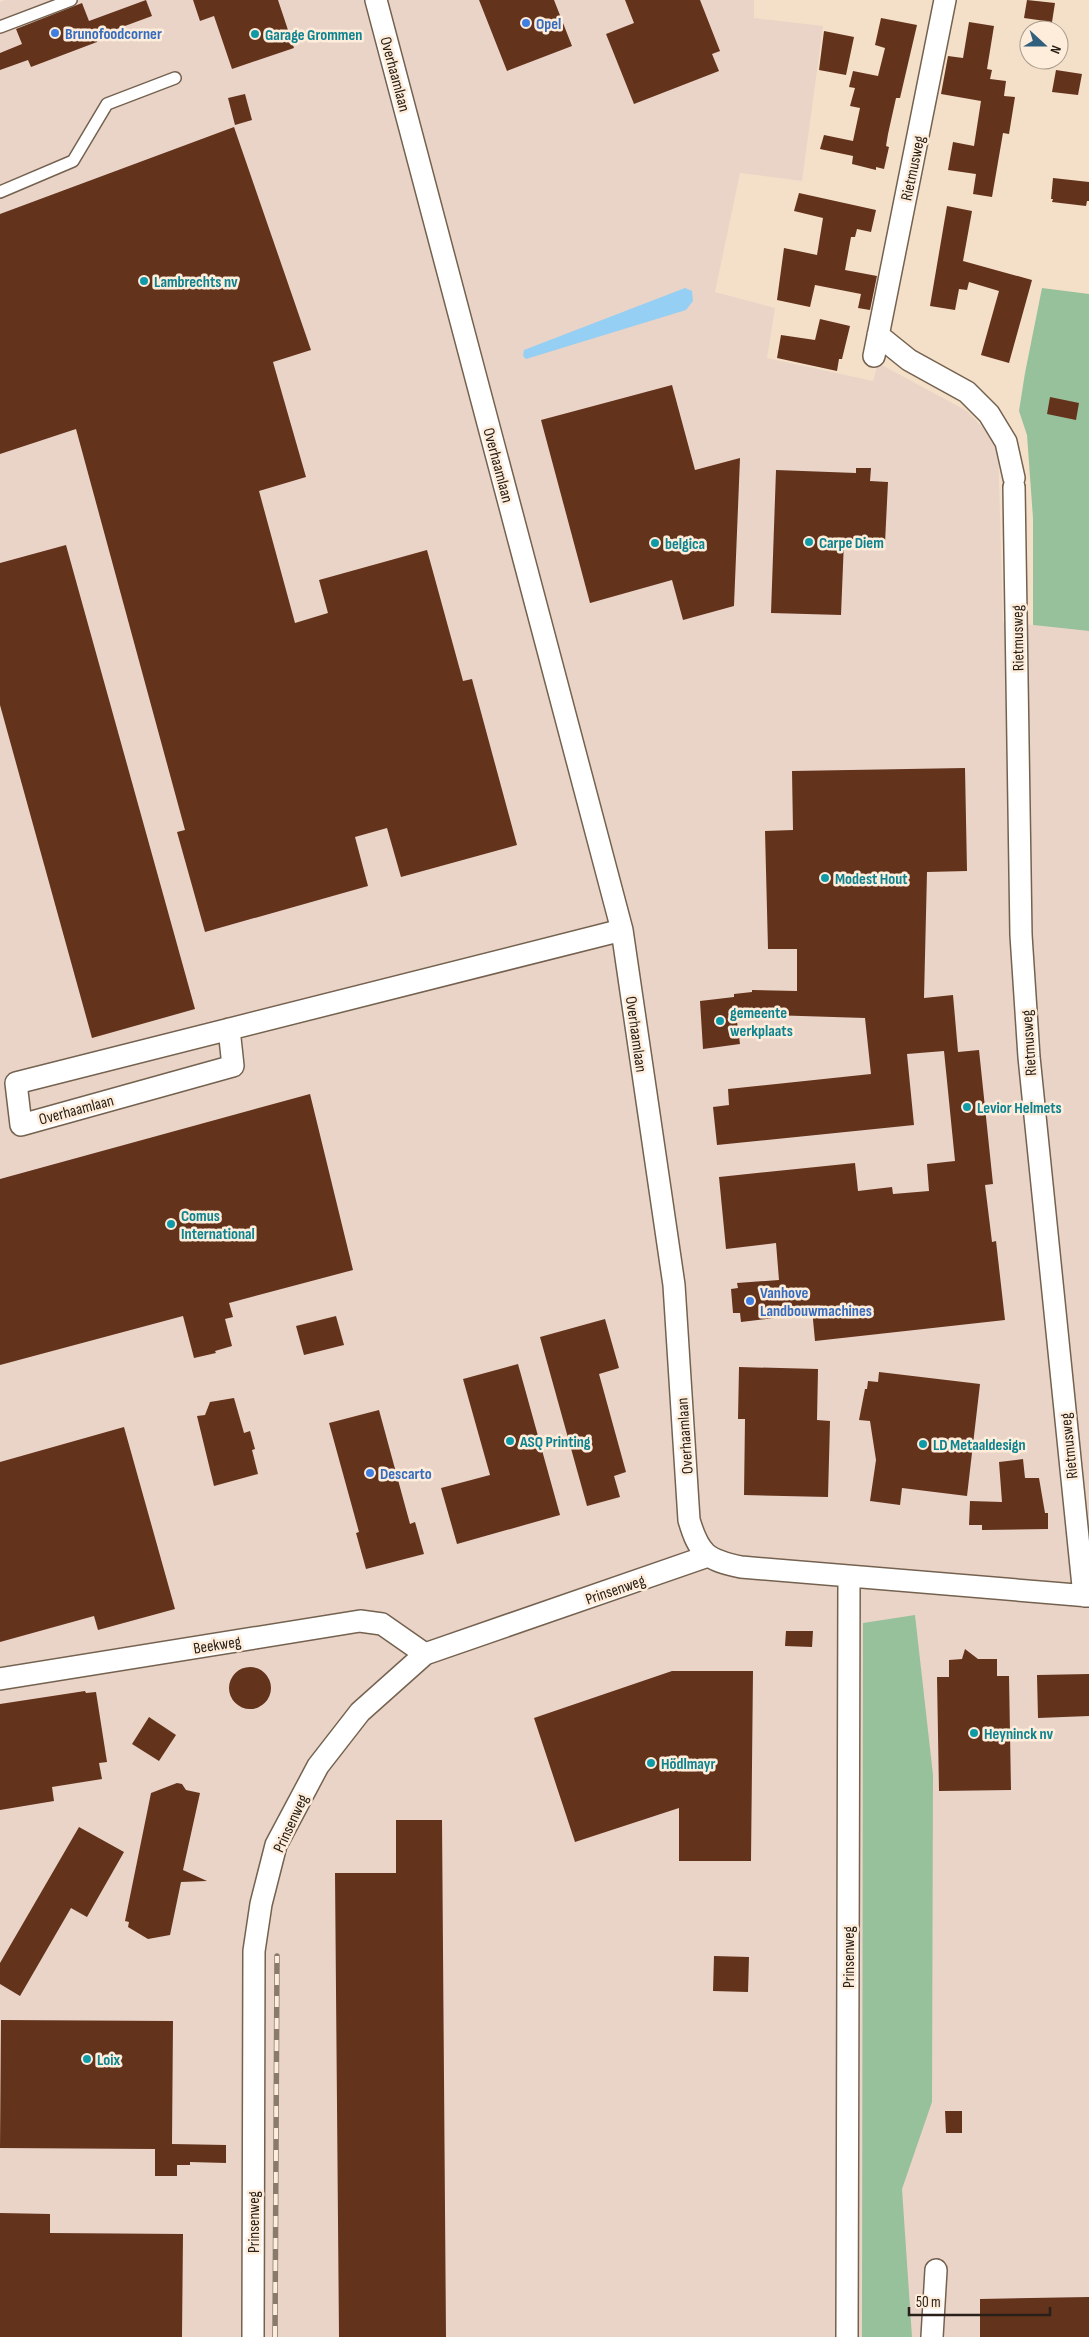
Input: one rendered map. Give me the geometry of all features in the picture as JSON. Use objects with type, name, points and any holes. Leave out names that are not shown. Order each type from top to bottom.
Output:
[{"type":"street","name":"Overhaamlaan","points":[[376,0],[622,930],[674,1285],[689,1520],[696,1543],[708,1556]]},
{"type":"street","name":"Rietmusweg","points":[[874,356],[945,0]]},
{"type":"street","name":"Rietmusweg","points":[[878,335],[909,360],[967,392],[989,414],[1006,442],[1014,483],[1021,935],[1029,1057],[1086,1596]]},
{"type":"street","name":"Overhaamlaan","points":[[229,1029],[233,1066],[21,1125],[16,1083],[229,1029],[622,930]]},
{"type":"street","points":[[708,1556],[723,1563],[741,1567],[1086,1596]]},
{"type":"street","name":"Prinsenweg","points":[[253,2337],[254,1951],[276,1845],[318,1766],[360,1712],[426,1654],[708,1556]]},
{"type":"street","name":"Prinsenweg","points":[[847,2337],[849,1577]]},
{"type":"street","name":"Beekweg","points":[[0,1679],[360,1621],[382,1624],[426,1654]]},
{"type":"street","points":[[932,2337],[936,2270]]},
{"type":"lane","points":[[0,27],[71,0]]},
{"type":"lane","points":[[0,192],[73,161],[107,104],[175,78]]},
{"type":"shaded area","points":[[5,0],[754,0],[754,18],[823,26],[802,181],[740,173],[715,292],[775,308],[767,358],[873,381],[878,363],[967,411],[998,444],[1003,622],[1089,631],[1089,2337],[0,2337],[0,2]]},
{"type":"green space","points":[[1042,288],[1089,294],[1089,631],[1033,625],[1033,518],[1027,435],[1019,411]]},
{"type":"green space","points":[[915,1615],[933,1775],[932,2102],[902,2189],[912,2337],[862,2337],[863,1623]]},
{"type":"water","points":[[685,288],[692,291],[693,301],[686,310],[526,359],[523,356],[524,350]]},
{"type":"building","name":"Brunofoodcorner","points":[[146,0],[152,16],[95,37],[97,42],[31,67],[28,60],[0,70],[0,53],[22,44],[16,29],[82,3],[89,21]]},
{"type":"building","name":"Garage Grommen","points":[[193,0],[278,0],[294,48],[232,69],[214,16],[200,21]]},
{"type":"building","name":"Opel","points":[[479,0],[554,0],[572,46],[507,71]]},
{"type":"building","points":[[625,0],[700,0],[720,51],[712,54],[719,71],[634,104],[606,34],[634,23]]},
{"type":"building","points":[[1027,0],[1055,3],[1052,20],[1024,18]]},
{"type":"building","points":[[881,18],[917,25],[900,98],[896,98],[888,134],[886,146],[889,147],[884,169],[876,167],[876,170],[852,164],[853,156],[820,149],[824,135],[853,141],[860,108],[850,106],[855,88],[849,87],[853,71],[878,76],[885,48],[875,45]]},
{"type":"building","points":[[969,22],[994,26],[987,69],[992,70],[990,79],[1006,81],[1004,96],[1015,97],[1009,134],[1003,133],[992,197],[973,194],[976,174],[948,170],[953,142],[974,146],[981,101],[941,94],[948,56],[963,58]]},
{"type":"building","points":[[824,31],[854,37],[846,75],[819,70]]},
{"type":"building","points":[[1056,70],[1082,74],[1078,95],[1052,92]]},
{"type":"building","points":[[245,94],[252,120],[235,125],[228,98]]},
{"type":"building","points":[[234,127],[311,350],[273,362],[306,477],[259,491],[295,623],[328,613],[319,580],[427,550],[463,681],[472,679],[517,845],[401,877],[387,828],[355,837],[368,886],[205,932],[177,832],[185,830],[76,429],[0,454],[0,214]]},
{"type":"building","points":[[1053,178],[1089,182],[1089,201],[1087,201],[1086,206],[1052,202]]},
{"type":"building","points":[[799,193],[876,210],[871,232],[857,229],[855,237],[851,237],[845,270],[877,276],[870,310],[858,308],[861,294],[815,285],[810,307],[777,300],[784,248],[817,255],[823,218],[794,211]]},
{"type":"building","points":[[947,206],[972,211],[963,261],[1032,280],[1009,363],[981,355],[999,291],[969,282],[967,290],[959,289],[955,310],[930,306]]},
{"type":"building","points":[[820,319],[850,326],[837,371],[777,358],[781,335],[815,340]]},
{"type":"building","name":"belgica","points":[[672,385],[695,470],[740,458],[734,606],[683,620],[672,580],[590,603],[541,420]]},
{"type":"building","points":[[1050,397],[1079,403],[1076,420],[1047,414]]},
{"type":"building","name":"Carpe Diem","points":[[856,468],[871,468],[870,481],[888,482],[885,543],[844,541],[841,615],[771,613],[776,470],[856,473]]},
{"type":"building","points":[[66,545],[195,1009],[92,1038],[0,705],[0,563]]},
{"type":"building","points":[[965,768],[967,871],[927,872],[924,998],[953,995],[958,1052],[979,1050],[993,1184],[985,1185],[992,1242],[996,1241],[1005,1320],[815,1341],[812,1309],[783,1312],[783,1317],[741,1322],[740,1313],[733,1313],[731,1289],[738,1288],[737,1283],[779,1280],[776,1243],[726,1249],[719,1177],[855,1163],[858,1191],[892,1187],[893,1194],[929,1191],[927,1164],[955,1161],[944,1051],[907,1054],[914,1125],[717,1145],[713,1107],[729,1105],[728,1089],[871,1074],[865,1018],[736,1014],[740,1044],[703,1049],[700,1001],[734,997],[734,994],[752,992],[752,990],[797,991],[797,949],[768,949],[765,831],[793,830],[792,771]]},
{"type":"building","name":"Comus International","points":[[310,1094],[353,1270],[229,1303],[233,1317],[225,1319],[232,1346],[215,1351],[216,1353],[194,1358],[183,1316],[0,1365],[0,1179]]},
{"type":"building","points":[[336,1316],[344,1345],[304,1355],[296,1326]]},
{"type":"building","points":[[605,1319],[619,1368],[599,1374],[626,1472],[614,1476],[620,1497],[587,1506],[540,1337]]},
{"type":"building","name":"ASQ Printing","points":[[518,1364],[560,1515],[457,1544],[441,1488],[490,1475],[463,1379]]},
{"type":"building","points":[[739,1367],[818,1369],[817,1420],[830,1421],[828,1497],[744,1495],[745,1419],[738,1419]]},
{"type":"building","name":"LD Metaaldesign","points":[[879,1372],[980,1384],[967,1496],[902,1488],[900,1505],[870,1501],[876,1460],[870,1421],[859,1420],[868,1381],[878,1382]]},
{"type":"building","points":[[234,1398],[244,1433],[250,1431],[255,1449],[252,1450],[258,1474],[214,1486],[197,1416],[205,1415],[210,1402]]},
{"type":"building","name":"Descarto","points":[[379,1410],[410,1524],[415,1522],[424,1554],[366,1569],[356,1533],[359,1532],[329,1423]]},
{"type":"building","points":[[124,1427],[175,1609],[98,1630],[94,1616],[0,1642],[0,1462]]},
{"type":"building","points":[[1023,1459],[1025,1478],[1039,1478],[1045,1513],[1048,1513],[1048,1529],[982,1530],[982,1525],[969,1525],[970,1501],[1002,1502],[999,1462]]},
{"type":"building","points":[[786,1631],[813,1631],[812,1647],[785,1646]]},
{"type":"building","name":"Heyninck nv","points":[[965,1649],[978,1659],[997,1659],[997,1676],[1009,1676],[1011,1790],[939,1791],[937,1677],[949,1677],[949,1660],[962,1659]]},
{"type":"building","points":[[254,1667],[262,1670],[268,1676],[271,1688],[268,1700],[262,1706],[246,1709],[238,1706],[232,1700],[229,1684],[232,1676],[238,1670]]},
{"type":"building","name":"Hödlmayr","points":[[672,1671],[753,1671],[751,1861],[679,1861],[679,1808],[575,1842],[534,1718]]},
{"type":"building","points":[[1089,1674],[1089,1716],[1038,1718],[1037,1675]]},
{"type":"building","points":[[85,1691],[86,1693],[96,1692],[107,1762],[99,1763],[102,1779],[52,1787],[54,1801],[0,1810],[0,1704]]},
{"type":"building","points":[[149,1717],[176,1735],[159,1761],[132,1744]]},
{"type":"building","points":[[177,1783],[182,1784],[186,1790],[200,1793],[183,1870],[207,1881],[181,1882],[170,1935],[148,1939],[128,1927],[129,1922],[125,1921],[151,1793]]},
{"type":"building","points":[[396,1820],[442,1820],[446,2337],[339,2337],[335,1873],[396,1873]]},
{"type":"building","points":[[79,1827],[124,1852],[87,1917],[71,1908],[20,1996],[0,1984],[0,1963]]},
{"type":"building","points":[[714,1956],[749,1957],[748,1992],[713,1991]]},
{"type":"building","name":"Loix","points":[[1,2020],[173,2021],[172,2144],[226,2145],[226,2163],[190,2162],[190,2165],[177,2165],[177,2176],[155,2176],[155,2149],[0,2148]]},
{"type":"building","points":[[945,2111],[962,2111],[962,2133],[946,2133]]},
{"type":"building","points":[[0,2213],[50,2214],[50,2233],[183,2234],[182,2337],[0,2337]]},
{"type":"building","points":[[1089,2297],[1089,2337],[980,2337],[980,2299]]},
{"type":"railway","points":[[275,2337],[277,1956]]},
{"type":"place","name":"Opel","points":[[526,23]]},
{"type":"place","name":"Brunofoodcorner","points":[[55,33]]},
{"type":"place","name":"Garage Grommen","points":[[255,34]]},
{"type":"place","name":"Lambrechts nv","points":[[144,281]]},
{"type":"place","name":"Carpe Diem","points":[[809,542]]},
{"type":"place","name":"belgica","points":[[655,543]]},
{"type":"place","name":"Modest Hout","points":[[825,878]]},
{"type":"place","name":"gemeente werkplaats","points":[[720,1021]]},
{"type":"place","name":"Levior Helmets","points":[[967,1107]]},
{"type":"place","name":"Comus International","points":[[171,1224]]},
{"type":"place","name":"Vanhove Landbouwmachines","points":[[750,1301]]},
{"type":"place","name":"ASQ Printing","points":[[510,1441]]},
{"type":"place","name":"LD Metaaldesign","points":[[923,1444]]},
{"type":"place","name":"Descarto","points":[[370,1473]]},
{"type":"place","name":"Heyninck nv","points":[[974,1733]]},
{"type":"place","name":"Hödlmayr","points":[[651,1763]]},
{"type":"place","name":"Loix","points":[[87,2059]]}]
